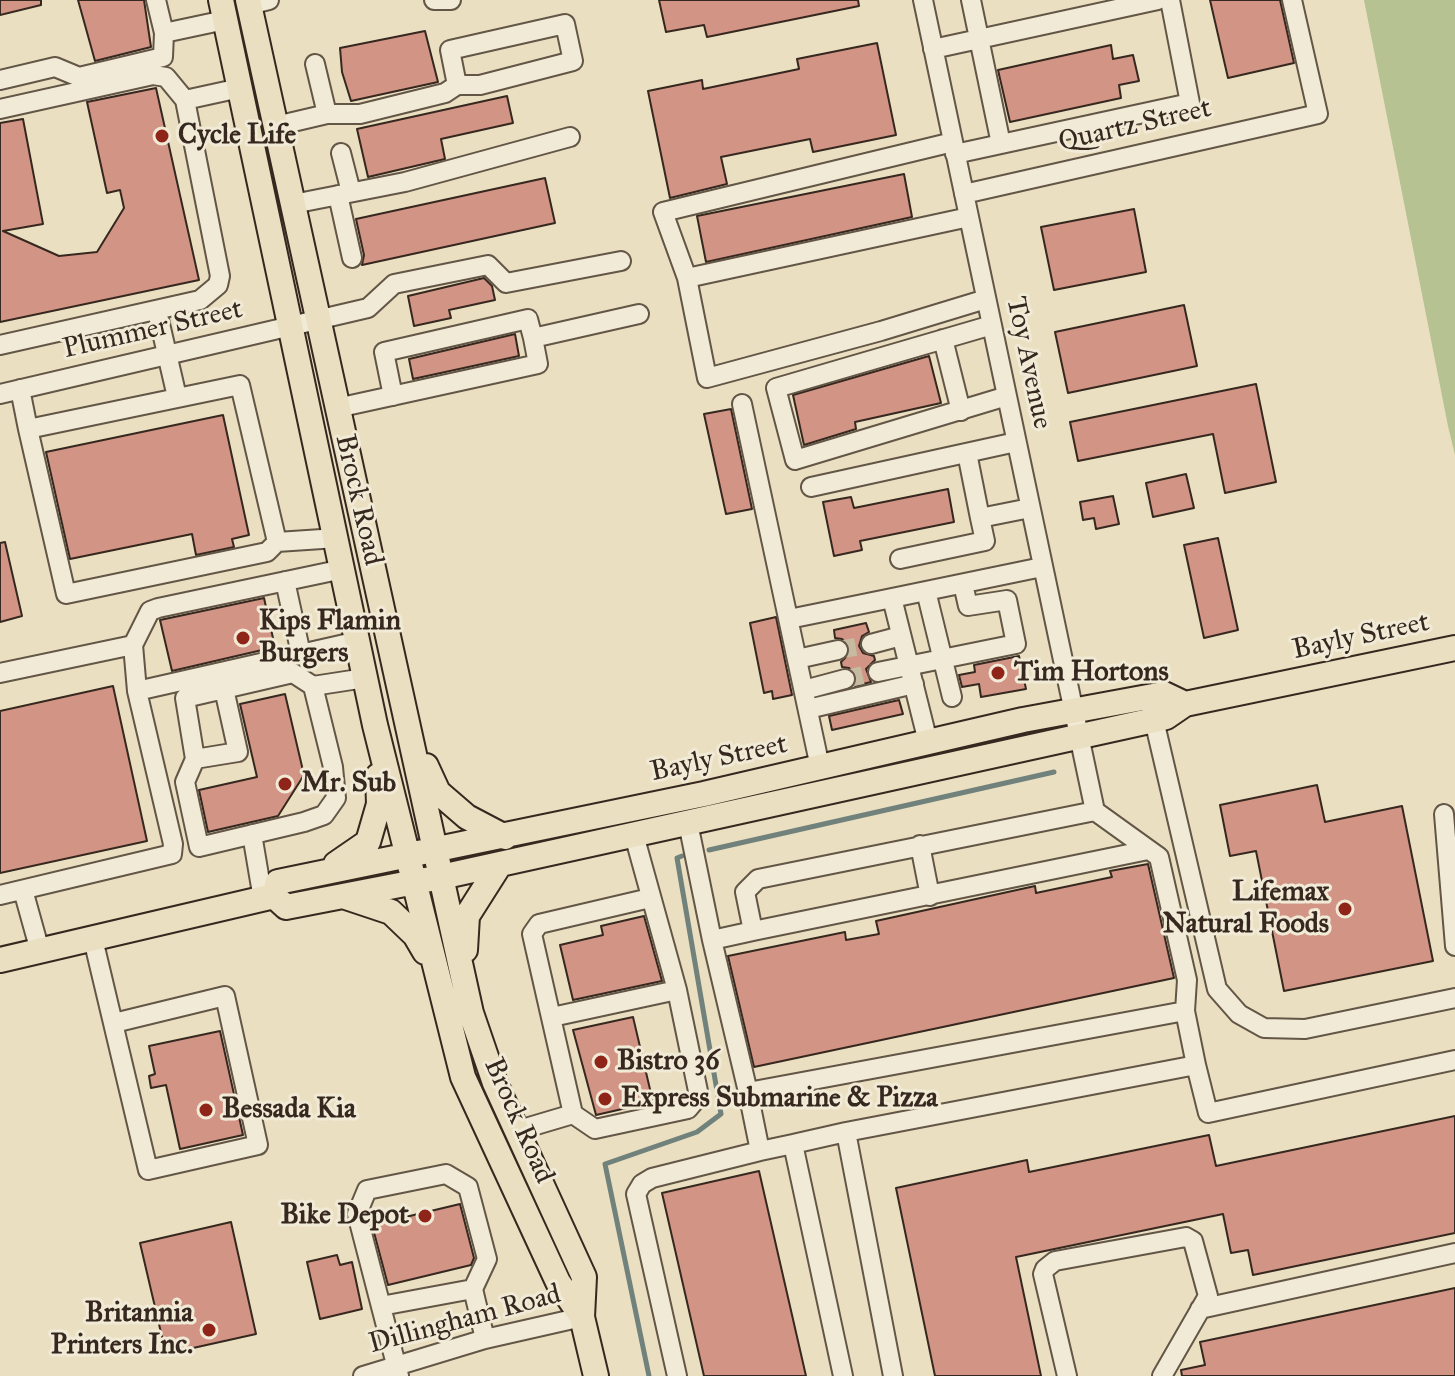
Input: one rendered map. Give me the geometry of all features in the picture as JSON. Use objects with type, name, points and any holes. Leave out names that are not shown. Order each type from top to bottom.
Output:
[{"type":"main road","name":"Brock Road","points":[[255,2],[276,126],[471,1013],[495,1083],[584,1277],[582,1317],[596,1376]]},
{"type":"main road","name":"Brock Road","points":[[223,10],[375,725],[432,964],[463,1077],[558,1282],[582,1317]]},
{"type":"main road","name":"Bayly Street","points":[[0,960],[268,898],[286,907],[441,877],[1154,720],[1166,717],[1185,704],[1455,648]]},
{"type":"main road","name":"Bayly Street","points":[[268,898],[278,882],[505,837],[1073,711],[1164,694],[1185,704]]},
{"type":"main road","points":[[323,872],[368,842],[379,804],[375,725]]},
{"type":"main road","points":[[406,725],[438,792],[467,817],[505,837]]},
{"type":"main road","points":[[471,1013],[465,944],[467,916],[500,864]]},
{"type":"main road","points":[[343,896],[391,912],[415,935],[432,964]]},
{"type":"street","points":[[0,80],[55,67],[79,77],[163,57],[164,33],[156,0]]},
{"type":"street","points":[[434,0],[451,0]]},
{"type":"street","name":"Toy Avenue","points":[[925,0],[1095,811]]},
{"type":"street","points":[[971,0],[1001,144]]},
{"type":"street","points":[[933,49],[1158,0]]},
{"type":"street","points":[[986,299],[707,378],[687,278],[663,212],[954,148],[1001,144],[1190,103],[1170,0]]},
{"type":"street","name":"Quartz Street","points":[[964,194],[1318,114],[1292,0]]},
{"type":"street","points":[[164,33],[223,10]]},
{"type":"street","points":[[276,126],[327,114],[360,114],[445,93],[457,85],[480,85],[573,61],[565,24],[450,50],[457,85]]},
{"type":"street","points":[[315,64],[327,114]]},
{"type":"street","points":[[0,109],[153,75],[166,77],[185,100],[220,276],[218,285],[200,300],[0,345]]},
{"type":"street","points":[[185,100],[240,88]]},
{"type":"street","points":[[293,204],[405,182],[570,137]]},
{"type":"street","points":[[341,153],[352,258]]},
{"type":"street","points":[[687,278],[969,217]]},
{"type":"street","name":"Plummer Street","points":[[6,389],[167,356],[368,308],[394,284],[488,265],[506,283],[621,261]]},
{"type":"street","points":[[157,311],[177,397]]},
{"type":"street","points":[[533,338],[639,314]]},
{"type":"street","points":[[337,408],[393,396],[538,364],[528,319],[384,352],[393,396]]},
{"type":"street","points":[[992,325],[776,388],[795,460],[1007,396]]},
{"type":"street","points":[[943,339],[961,411]]},
{"type":"street","points":[[28,429],[240,385],[277,542]]},
{"type":"street","points":[[6,389],[28,429],[66,594],[267,552],[277,542],[337,538]]},
{"type":"street","points":[[742,404],[820,767]]},
{"type":"street","points":[[811,487],[1016,442]]},
{"type":"street","points":[[900,559],[985,541],[967,453]]},
{"type":"street","points":[[980,518],[1030,508]]},
{"type":"street","points":[[789,619],[1042,567]]},
{"type":"street","points":[[0,895],[172,854],[173,844],[137,691],[133,645],[150,611],[343,569]]},
{"type":"street","points":[[285,581],[301,654]]},
{"type":"street","points":[[878,672],[1016,644],[1007,600],[968,606],[963,584]]},
{"type":"street","points":[[926,591],[952,697]]},
{"type":"street","points":[[892,598],[928,742]]},
{"type":"street","points":[[871,644],[901,636]]},
{"type":"street","points":[[137,691],[358,641]]},
{"type":"street","points":[[0,673],[133,645]]},
{"type":"street","points":[[797,659],[838,650]]},
{"type":"street","points":[[313,686],[333,767],[336,798],[324,815],[199,847],[185,782],[195,759],[185,698],[293,673],[313,686],[365,678]]},
{"type":"street","points":[[804,690],[845,679]]},
{"type":"street","points":[[808,709],[914,684]]},
{"type":"street","points":[[195,759],[238,752],[224,689]]},
{"type":"street","points":[[1154,720],[1217,989],[1239,1014],[1264,1028],[1305,1029],[1455,998]]},
{"type":"street","points":[[753,931],[745,892],[758,879],[1095,811],[1159,857],[1187,980],[1185,1011],[1208,1113],[1455,1060]]},
{"type":"street","points":[[1444,814],[1455,946]]},
{"type":"street","points":[[688,823],[760,1151]]},
{"type":"street","points":[[252,834],[268,898]]},
{"type":"street","points":[[634,835],[677,990],[699,1083],[699,1096],[694,1105],[595,1129],[573,1114],[532,934],[539,924],[650,898]]},
{"type":"street","points":[[920,845],[930,896]]},
{"type":"street","points":[[712,940],[1148,850]]},
{"type":"street","points":[[23,890],[40,951]]},
{"type":"street","points":[[93,939],[148,1170],[258,1145],[225,996],[114,1023]]},
{"type":"street","points":[[552,1017],[677,990]]},
{"type":"street","points":[[748,1092],[1185,1011]]},
{"type":"street","points":[[677,1376],[636,1194],[642,1184],[652,1178],[846,1132],[1196,1065]]},
{"type":"street","points":[[519,1130],[573,1114]]},
{"type":"street","points":[[846,1132],[893,1376]]},
{"type":"street","points":[[793,1144],[843,1376]]},
{"type":"street","points":[[398,1372],[357,1214],[367,1190],[446,1174],[468,1187],[487,1259],[473,1289],[485,1339]]},
{"type":"street","points":[[1067,1376],[1043,1274],[1055,1261],[1186,1237],[1193,1241],[1208,1296],[1162,1376]]},
{"type":"street","points":[[1200,1309],[1455,1253]]},
{"type":"street","points":[[381,1306],[473,1289]]},
{"type":"street","name":"Dillingham Road","points":[[364,1376],[398,1372],[485,1339],[582,1317]]},
{"type":"green space","points":[[1364,0],[1455,0],[1455,455],[1448,426]]},
{"type":"building","points":[[0,0],[41,0],[41,5],[0,15]]},
{"type":"building","points":[[78,0],[144,0],[151,47],[95,61]]},
{"type":"building","points":[[659,0],[858,0],[859,6],[707,37],[704,25],[666,32]]},
{"type":"building","points":[[1210,0],[1280,0],[1294,63],[1228,78]]},
{"type":"building","points":[[425,31],[438,82],[351,101],[342,72],[340,48]]},
{"type":"building","points":[[877,43],[896,135],[813,152],[810,139],[721,157],[727,184],[670,198],[648,91],[702,80],[703,89],[799,69],[797,59]]},
{"type":"building","points":[[1111,45],[1113,59],[1133,55],[1139,81],[1119,85],[1121,98],[1010,122],[998,70]]},
{"type":"building","points":[[156,88],[199,280],[0,322],[0,123],[23,119],[43,224],[3,231],[59,256],[97,252],[124,208],[120,190],[107,193],[87,102]]},
{"type":"building","points":[[507,96],[513,123],[441,139],[445,159],[368,177],[357,129]]},
{"type":"building","points":[[904,174],[912,217],[706,262],[697,216]]},
{"type":"building","points":[[545,178],[555,223],[362,265],[364,255],[356,219]]},
{"type":"building","points":[[1134,209],[1146,272],[1054,290],[1041,227]]},
{"type":"building","points":[[484,278],[492,286],[495,300],[449,310],[451,318],[414,326],[408,296]]},
{"type":"building","points":[[1184,305],[1197,366],[1068,393],[1055,332]]},
{"type":"building","points":[[515,334],[519,356],[413,379],[409,359]]},
{"type":"building","points":[[929,356],[941,403],[855,422],[856,429],[804,445],[793,395]]},
{"type":"building","points":[[1256,384],[1276,482],[1225,493],[1213,434],[1078,461],[1070,422]]},
{"type":"building","points":[[731,409],[752,509],[726,514],[704,414]]},
{"type":"building","points":[[223,415],[249,535],[232,539],[234,547],[196,555],[192,534],[70,559],[46,452]]},
{"type":"building","points":[[1186,474],[1194,508],[1153,517],[1146,483]]},
{"type":"building","points":[[948,489],[954,522],[860,541],[862,550],[834,556],[823,502],[851,497],[854,508]]},
{"type":"building","points":[[1113,496],[1119,524],[1096,529],[1094,518],[1083,520],[1080,502]]},
{"type":"building","points":[[1218,538],[1238,630],[1204,638],[1184,545]]},
{"type":"building","points":[[5,542],[22,616],[0,622],[0,543]]},
{"type":"building","points":[[264,598],[275,647],[172,671],[160,620]]},
{"type":"building","points":[[776,617],[792,695],[773,699],[772,691],[764,693],[750,623]]},
{"type":"building","points":[[866,623],[869,632],[862,636],[859,646],[863,653],[874,656],[875,660],[866,669],[871,682],[855,686],[856,675],[849,668],[842,667],[841,662],[849,654],[849,647],[842,639],[835,638],[834,630]]},
{"type":"building","points":[[1019,656],[1026,689],[981,697],[979,684],[962,687],[959,675],[975,672],[974,665]]},
{"type":"building","points":[[113,686],[147,841],[0,873],[0,711]]},
{"type":"building","points":[[285,694],[304,775],[278,816],[208,832],[199,790],[257,777],[240,704]]},
{"type":"building","points":[[899,700],[903,714],[832,730],[829,716]]},
{"type":"building","name":"Lifemax Natural Foods","points":[[1317,785],[1325,822],[1402,806],[1433,961],[1284,991],[1256,851],[1230,856],[1220,805]]},
{"type":"building","points":[[1148,864],[1174,978],[754,1067],[728,956],[845,932],[846,940],[879,934],[876,921],[1035,886],[1036,893],[1112,877],[1110,871]]},
{"type":"building","points":[[644,916],[662,981],[573,1000],[560,945],[603,935],[601,926]]},
{"type":"building","points":[[633,1017],[653,1102],[596,1115],[573,1030]]},
{"type":"building","name":"Bessada Kia","points":[[220,1031],[243,1135],[180,1149],[166,1085],[151,1088],[149,1076],[155,1074],[149,1046]]},
{"type":"building","points":[[1455,1116],[1455,1233],[1253,1275],[1248,1250],[1231,1253],[1223,1214],[1016,1257],[1041,1376],[935,1376],[896,1188],[1027,1160],[1029,1172],[1209,1135],[1216,1166]]},
{"type":"building","points":[[759,1171],[806,1376],[704,1376],[662,1193]]},
{"type":"building","points":[[460,1204],[474,1258],[471,1265],[388,1285],[372,1225]]},
{"type":"building","points":[[231,1222],[256,1334],[166,1354],[140,1243]]},
{"type":"building","points":[[337,1255],[340,1265],[352,1262],[362,1309],[320,1319],[307,1262]]},
{"type":"building","points":[[1455,1288],[1455,1376],[1182,1376],[1181,1370],[1205,1365],[1200,1342]]},
{"type":"waterway","points":[[709,850],[1054,772]]},
{"type":"waterway","points":[[649,1376],[605,1164],[697,1132],[721,1114],[677,858],[682,856]]},
{"type":"tunnel","points":[[838,650],[871,644]]},
{"type":"tunnel","points":[[845,679],[878,672]]},
{"type":"place","name":"Cycle Life","points":[[162,136]]},
{"type":"place","name":"Kips Flamin Burgers","points":[[243,638]]},
{"type":"place","name":"Tim Hortons","points":[[998,673]]},
{"type":"place","name":"Mr. Sub","points":[[285,784]]},
{"type":"place","name":"Lifemax Natural Foods","points":[[1345,909]]},
{"type":"place","name":"Bistro 36","points":[[601,1062]]},
{"type":"place","name":"Express Submarine & Pizza","points":[[605,1099]]},
{"type":"place","name":"Bessada Kia","points":[[206,1110]]},
{"type":"place","name":"Bike Depot","points":[[425,1216]]},
{"type":"place","name":"Britannia Printers Inc.","points":[[209,1330]]}]
